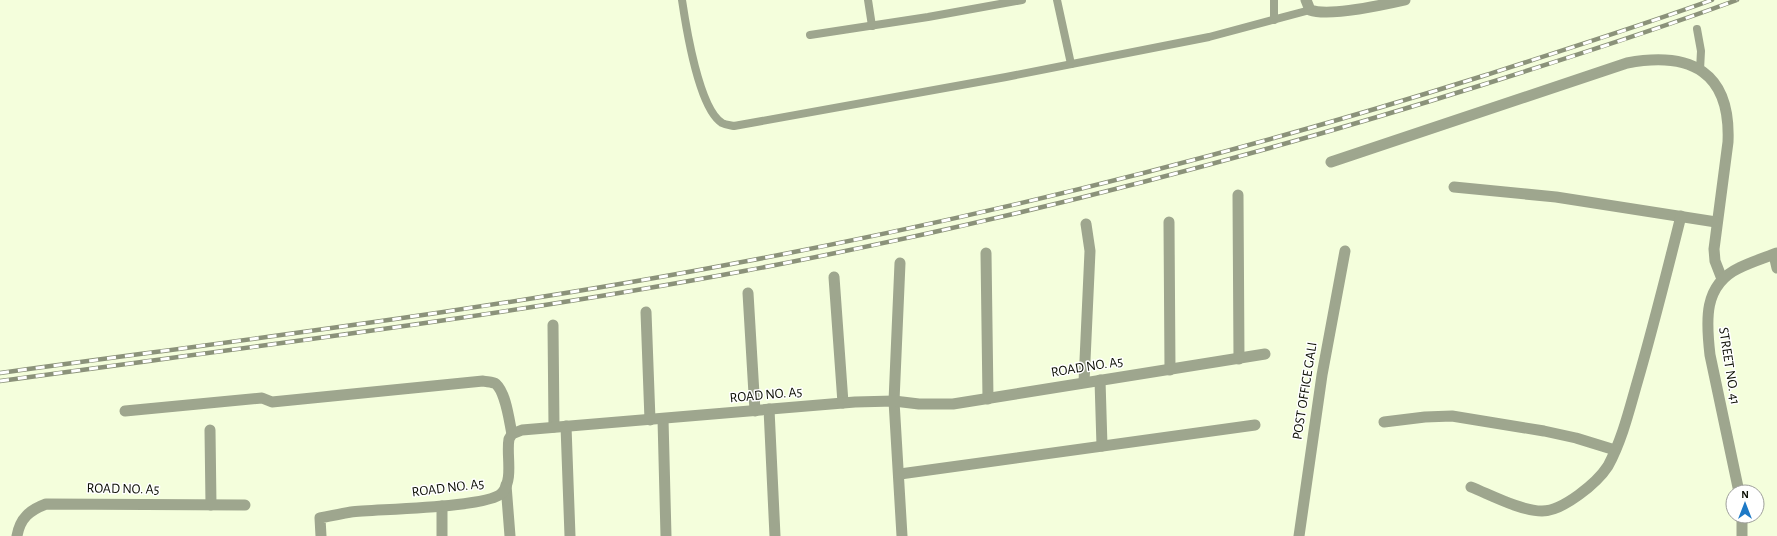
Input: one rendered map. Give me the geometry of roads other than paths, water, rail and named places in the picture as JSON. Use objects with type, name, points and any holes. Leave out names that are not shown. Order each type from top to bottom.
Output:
[{"type":"street","points":[[1308,5],[1320,12],[1405,0]]},
{"type":"street","points":[[1331,162],[1627,63],[1657,59],[1676,61],[1692,66],[1705,73],[1717,86],[1724,97],[1729,125],[1728,142],[1716,222],[1714,249],[1715,261],[1722,279]]},
{"type":"street","points":[[1454,187],[1556,197],[1716,222]]},
{"type":"street","points":[[1238,195],[1239,359]]},
{"type":"street","points":[[1471,487],[1522,507],[1542,511],[1561,506],[1603,473],[1621,437],[1652,334],[1681,216]]},
{"type":"street","points":[[1169,222],[1170,370]]},
{"type":"street","points":[[1084,382],[1090,251],[1086,224]]},
{"type":"street","name":"POST OFFICE GALI","points":[[1299,536],[1320,382],[1345,251]]},
{"type":"street","points":[[986,253],[988,399]]},
{"type":"street","name":"STREET NO. 41","points":[[1737,484],[1712,362],[1707,332],[1707,312],[1713,294],[1722,279],[1738,268],[1775,254],[1777,268]]},
{"type":"street","points":[[900,264],[894,401],[900,474],[902,536]]},
{"type":"street","points":[[834,277],[843,403]]},
{"type":"street","points":[[748,293],[755,411]]},
{"type":"street","points":[[646,312],[650,420]]},
{"type":"street","points":[[553,325],[554,427]]},
{"type":"street","name":"ROAD NO. A5","points":[[512,434],[522,430],[554,427],[843,403],[894,401],[936,405],[988,399],[1084,382],[1170,370],[1265,354]]},
{"type":"street","points":[[1100,380],[1102,446]]},
{"type":"street","points":[[125,411],[262,398],[272,402],[483,381],[495,384],[501,391],[512,434],[508,445],[506,485],[510,536]]},
{"type":"street","points":[[769,409],[774,536]]},
{"type":"street","points":[[1384,422],[1425,417],[1452,416],[1544,431],[1576,438],[1615,450]]},
{"type":"street","points":[[663,419],[666,536]]},
{"type":"street","points":[[900,474],[1255,425]]},
{"type":"street","points":[[566,426],[570,536]]},
{"type":"street","points":[[210,430],[211,505]]},
{"type":"street","name":"ROAD NO. A5","points":[[321,536],[320,518],[350,512],[442,506],[484,501],[496,497],[502,492],[506,485]]},
{"type":"street","name":"ROAD NO. A5","points":[[18,536],[23,518],[32,510],[46,504],[245,505]]},
{"type":"street","points":[[442,506],[442,536]]},
{"type":"street","points":[[1742,524],[1742,536]]},
{"type":"lane","points":[[682,0],[691,50],[699,81],[715,117],[721,123],[727,125],[743,125],[1209,37],[1274,20],[1308,5]]},
{"type":"lane","points":[[868,0],[872,26]]},
{"type":"lane","points":[[810,35],[872,26],[1022,0]]},
{"type":"lane","points":[[1057,0],[1071,64]]},
{"type":"lane","points":[[1274,0],[1274,20]]},
{"type":"lane","points":[[1697,29],[1701,51],[1700,70]]},
{"type":"railway","points":[[0,373],[465,309],[650,279],[836,244],[930,224],[1117,180],[1302,130],[1486,75],[1712,0]]},
{"type":"railway","points":[[0,381],[559,303],[744,271],[931,233],[1116,189],[1300,140],[1546,65],[1737,0]]}]
